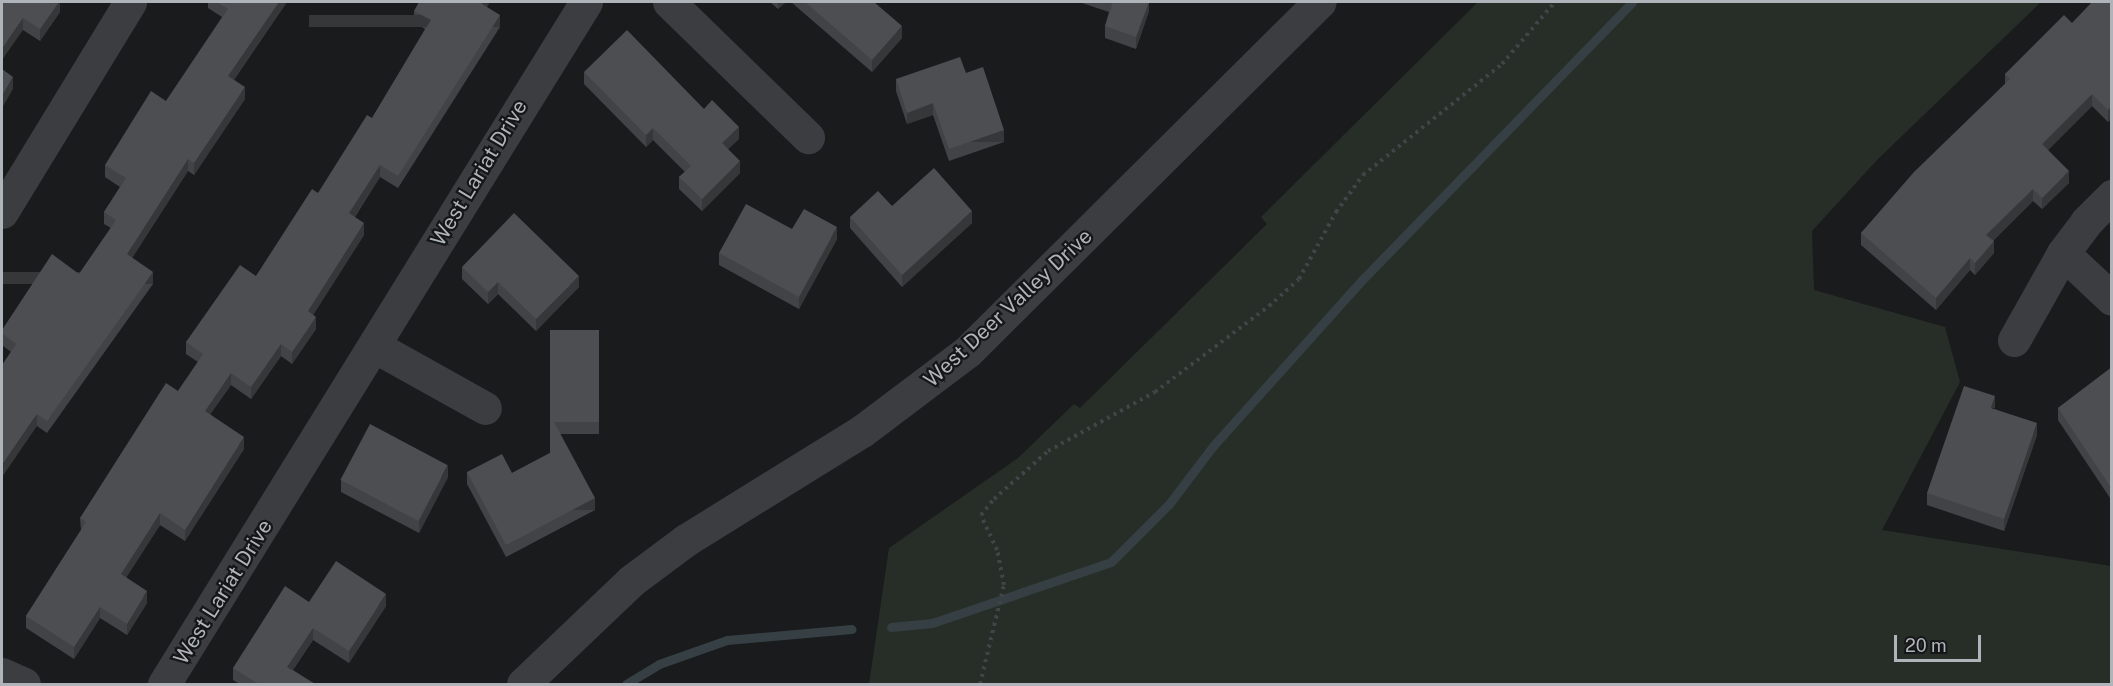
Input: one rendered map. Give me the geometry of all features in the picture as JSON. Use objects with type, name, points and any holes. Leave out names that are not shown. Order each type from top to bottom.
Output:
[{"type":"street","points":[[2,212],[130,2]]},
{"type":"street","name":"West Lariat Drive","points":[[164,684],[586,2]]},
{"type":"street","points":[[669,2],[808,137]]},
{"type":"street","name":"West Deer Valley Drive","points":[[523,684],[631,581],[686,540],[862,431],[967,352],[1320,2]]},
{"type":"street","points":[[2014,340],[2063,253],[2086,222],[2112,196]]},
{"type":"street","points":[[2063,253],[2112,299]]},
{"type":"street","points":[[374,346],[485,408]]},
{"type":"street","points":[[2,674],[24,684]]},
{"type":"path","points":[[980,684],[1004,585],[997,550],[981,515],[994,499],[1048,452],[1155,392],[1269,306],[1299,279],[1336,212],[1363,175],[1502,64],[1555,2]]},
{"type":"shaded area","points":[[1478,2],[2041,2],[1877,160],[1812,231],[1814,290],[1945,327],[1960,382],[1882,530],[2111,566],[2111,684],[869,684],[889,548],[1018,458],[1074,404],[1080,408],[1267,224],[1261,217]]},
{"type":"building","points":[[2,2],[59,2],[40,29],[23,18],[2,49]]},
{"type":"building","points":[[217,2],[279,2],[228,76],[245,87],[194,163],[188,159],[127,254],[153,272],[47,421],[37,414],[2,465],[2,365],[16,344],[2,333],[2,330],[52,254],[79,274],[116,220],[104,212],[126,178],[105,165],[151,91],[166,101],[228,9]]},
{"type":"building","points":[[419,2],[483,2],[482,4],[500,15],[398,176],[380,165],[349,213],[364,223],[308,311],[316,317],[292,352],[281,344],[251,387],[231,373],[205,411],[244,437],[185,530],[160,513],[121,574],[147,591],[127,624],[100,607],[74,647],[26,616],[86,522],[80,518],[166,383],[178,391],[203,354],[186,342],[240,265],[256,276],[312,189],[318,193],[367,115],[372,118],[431,20],[414,11]]},
{"type":"building","points":[[805,2],[874,2],[902,26],[872,60]]},
{"type":"building","points":[[1113,2],[1149,2],[1136,37],[1105,26]]},
{"type":"building","points":[[2092,2],[2112,2],[2112,107],[2108,110],[2092,94],[2042,144],[2069,171],[2042,198],[2033,189],[1986,235],[1994,241],[1975,263],[1970,258],[1936,298],[1861,233],[1914,172],[2010,79],[2005,74],[2064,15],[2072,23]]},
{"type":"building","points":[[627,30],[704,109],[712,100],[739,127],[722,143],[740,161],[702,199],[679,177],[691,166],[653,128],[646,135],[584,72]]},
{"type":"building","points":[[960,57],[966,73],[983,67],[1004,130],[949,149],[933,103],[907,113],[896,79]]},
{"type":"building","points":[[2,69],[13,77],[2,96]]},
{"type":"building","points":[[934,168],[972,211],[902,275],[850,217],[878,191],[892,206]]},
{"type":"building","points":[[746,204],[792,229],[804,209],[837,227],[799,297],[719,253]]},
{"type":"building","points":[[514,213],[579,276],[536,319],[498,282],[488,292],[462,267]]},
{"type":"building","points":[[550,330],[599,330],[599,422],[554,422],[595,498],[506,545],[467,472],[502,454],[512,473],[550,453]]},
{"type":"building","points":[[2112,367],[2112,489],[2058,408]]},
{"type":"building","points":[[1964,386],[1995,396],[1991,408],[2037,423],[2004,519],[1927,493]]},
{"type":"building","points":[[370,424],[448,465],[418,521],[340,480]]},
{"type":"building","points":[[336,561],[386,594],[349,651],[313,628],[287,667],[315,684],[259,684],[233,668],[285,586],[309,602]]},
{"type":"waterway","points":[[891,627],[932,623],[1111,562],[1169,504],[1213,446],[1361,281],[1632,2]]},
{"type":"waterway","points":[[626,684],[659,664],[727,640],[852,629]]}]
